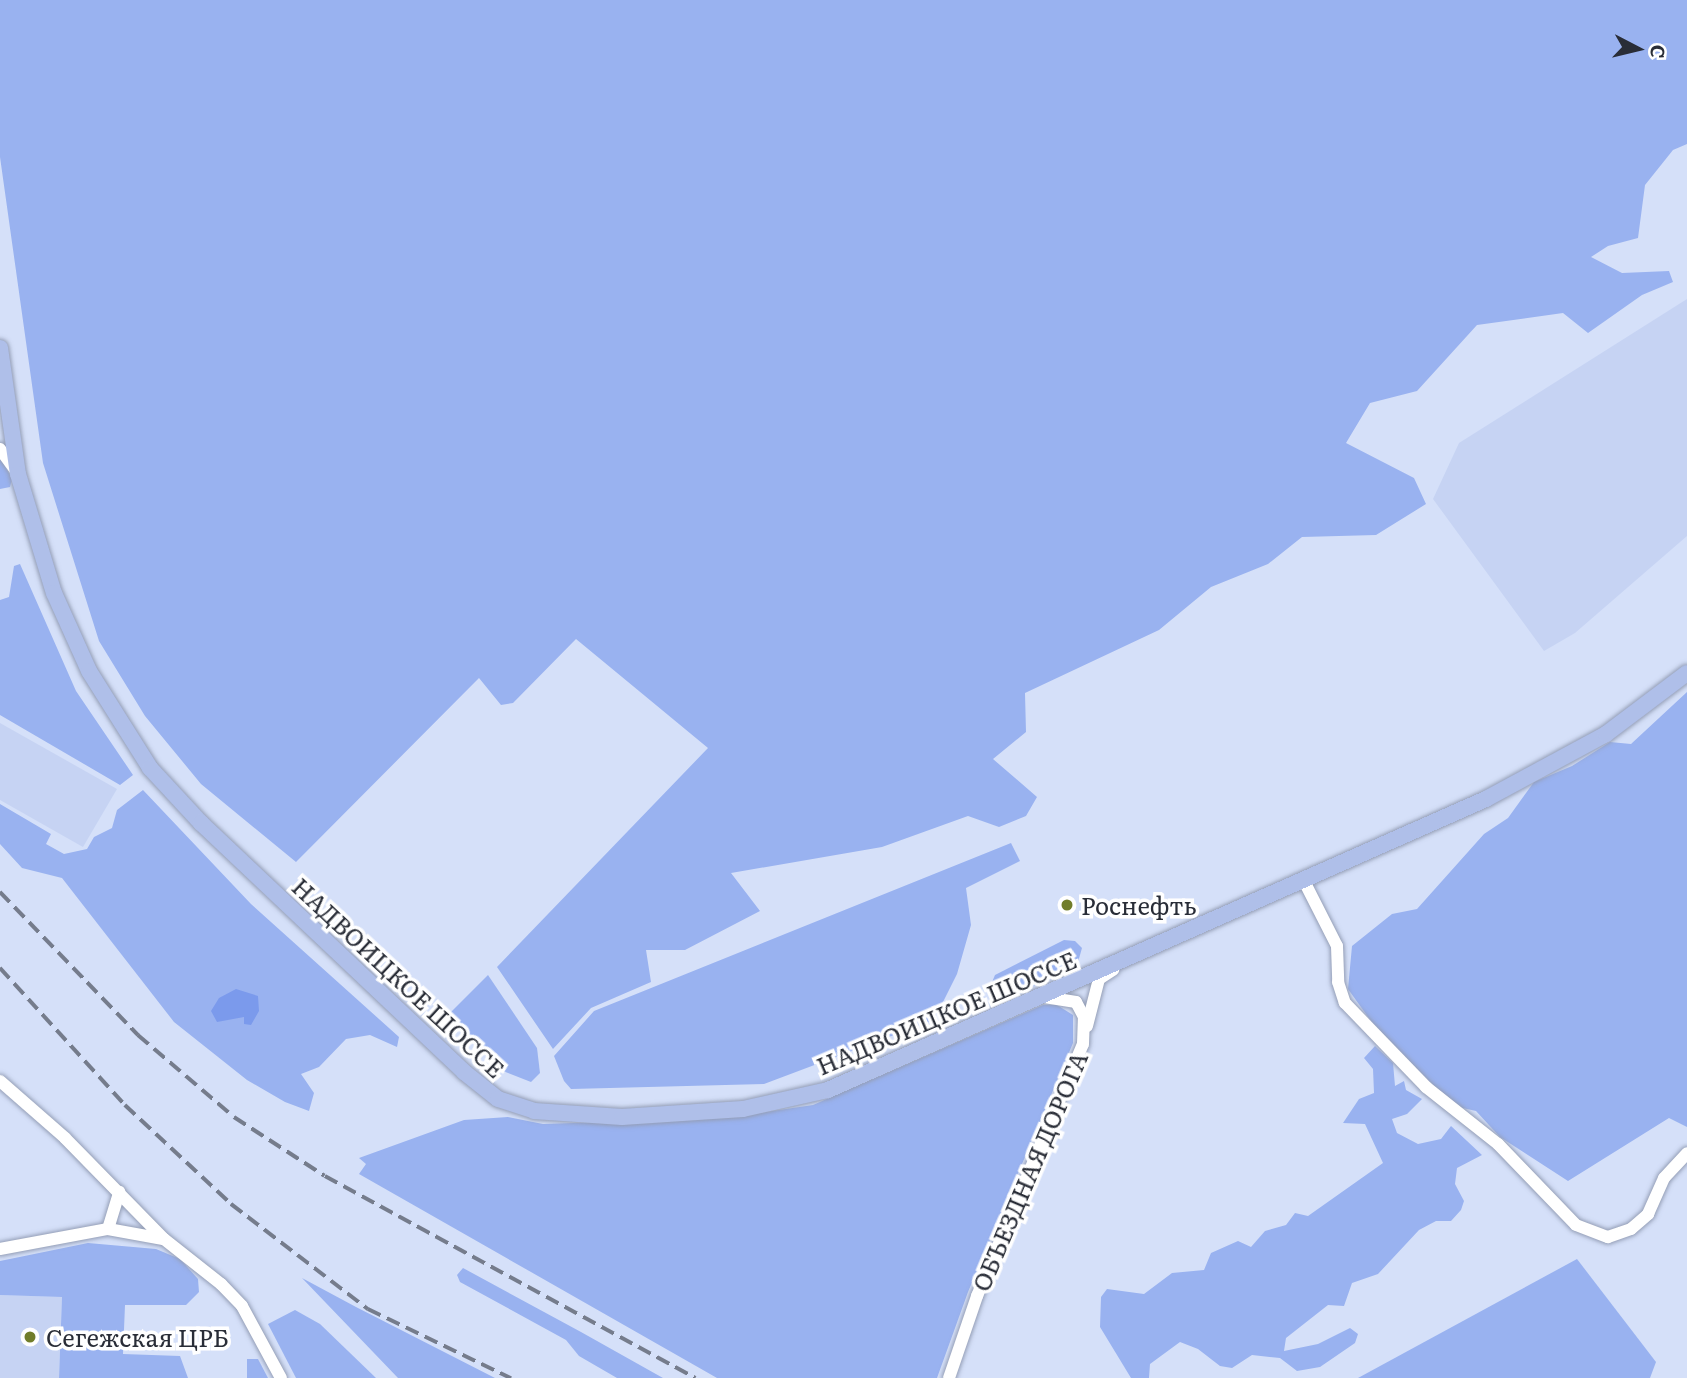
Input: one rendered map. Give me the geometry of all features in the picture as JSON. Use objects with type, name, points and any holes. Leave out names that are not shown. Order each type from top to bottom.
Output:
[{"type":"main road","name":"НАДВОИЦКОЕ ШОССЕ","points":[[0,348],[5,421],[54,593],[89,671],[150,768],[211,833],[464,1072],[498,1099],[534,1111],[622,1117],[743,1109],[828,1090],[1498,792],[1606,734],[1687,673]]},
{"type":"street","points":[[0,449],[18,474]]},
{"type":"street","points":[[1303,879],[1336,946],[1339,987],[1345,1003],[1426,1087],[1498,1144],[1576,1225],[1608,1237],[1631,1229],[1648,1214],[1664,1178],[1687,1153]]},
{"type":"street","points":[[1083,1044],[1098,979],[1138,953]]},
{"type":"street","name":"ОБЪЕЗДНАЯ ДОРОГА","points":[[949,1378],[977,1296],[1083,1044],[1084,1017],[1076,1002],[1058,996],[1036,998]]},
{"type":"street","points":[[0,1081],[119,1192],[164,1239],[242,1306],[281,1378]]},
{"type":"street","points":[[108,1229],[119,1192]]},
{"type":"street","points":[[0,1249],[108,1229],[164,1239]]},
{"type":"shaded area","points":[[0,0],[1687,0],[1687,144],[1673,150],[1645,185],[1638,238],[1608,246],[1591,257],[1622,273],[1669,271],[1673,282],[1642,295],[1588,333],[1563,313],[1477,325],[1417,391],[1370,403],[1346,443],[1414,478],[1426,504],[1376,535],[1302,537],[1268,564],[1211,587],[1159,630],[1025,693],[1026,732],[993,759],[1037,797],[1026,816],[999,827],[968,816],[882,847],[731,873],[760,911],[685,950],[646,950],[651,982],[591,1008],[553,1049],[497,967],[708,748],[576,639],[513,703],[501,705],[479,678],[296,862],[201,784],[145,716],[99,641],[43,463],[0,157]]},
{"type":"shaded area","points":[[1687,299],[1687,536],[1575,633],[1544,651],[1433,499],[1459,443]]},
{"type":"shaded area","points":[[0,457],[12,479],[10,487],[0,489]]},
{"type":"shaded area","points":[[20,564],[76,691],[133,775],[120,785],[0,715],[0,600],[9,597],[14,566]]},
{"type":"shaded area","points":[[1687,692],[1687,1127],[1669,1118],[1568,1181],[1500,1137],[1476,1111],[1454,1106],[1376,1028],[1348,989],[1352,946],[1392,914],[1417,909],[1484,834],[1508,818],[1534,782],[1572,766],[1610,742],[1631,744]]},
{"type":"shaded area","points":[[0,723],[117,789],[83,847],[0,800]]},
{"type":"shaded area","points":[[143,790],[251,904],[399,1037],[397,1047],[370,1035],[346,1039],[319,1067],[301,1074],[314,1093],[309,1111],[285,1102],[247,1080],[174,1022],[62,878],[22,868],[0,844],[0,804],[51,834],[46,844],[64,854],[87,849],[94,837],[112,828],[117,810]]},
{"type":"shaded area","points":[[1011,843],[1020,861],[966,888],[971,925],[957,974],[934,1020],[764,1084],[571,1089],[564,1081],[554,1056],[594,1011]]},
{"type":"shaded area","points":[[1064,940],[1075,941],[1082,948],[1076,969],[995,1002],[990,987],[995,975]]},
{"type":"shaded area","points":[[488,975],[537,1048],[540,1073],[531,1082],[503,1071],[447,1016]]},
{"type":"shaded area","points":[[236,989],[258,996],[259,1011],[251,1025],[244,1024],[244,1017],[217,1022],[211,1011],[219,998]]},
{"type":"shaded area","points":[[1043,1005],[1057,1005],[1073,1015],[1073,1043],[968,1292],[937,1378],[717,1378],[359,1174],[366,1164],[359,1158],[464,1120],[508,1117],[543,1124],[724,1118],[813,1105]]},
{"type":"shaded area","points":[[1375,1046],[1393,1063],[1395,1086],[1404,1081],[1406,1090],[1422,1099],[1407,1114],[1392,1119],[1397,1133],[1418,1144],[1441,1139],[1451,1126],[1482,1155],[1457,1168],[1455,1184],[1464,1201],[1461,1210],[1451,1221],[1436,1221],[1419,1230],[1378,1274],[1352,1283],[1344,1306],[1328,1305],[1286,1338],[1284,1351],[1318,1344],[1350,1328],[1358,1334],[1355,1343],[1320,1367],[1297,1371],[1280,1358],[1252,1355],[1232,1368],[1220,1366],[1198,1349],[1180,1342],[1150,1364],[1149,1378],[1131,1378],[1100,1327],[1101,1297],[1107,1289],[1144,1294],[1172,1273],[1204,1270],[1211,1253],[1238,1241],[1251,1247],[1265,1231],[1286,1225],[1295,1213],[1308,1216],[1383,1163],[1365,1124],[1343,1123],[1359,1099],[1374,1093],[1373,1069],[1364,1058]]},
{"type":"shaded area","points":[[88,1243],[156,1249],[180,1259],[198,1279],[199,1292],[186,1305],[125,1305],[123,1354],[180,1356],[188,1378],[59,1378],[62,1297],[0,1295],[0,1261]]},
{"type":"shaded area","points":[[1577,1259],[1656,1362],[1650,1378],[1358,1378]]},
{"type":"shaded area","points":[[463,1268],[663,1378],[617,1378],[579,1356],[566,1340],[460,1282],[457,1275]]},
{"type":"shaded area","points":[[302,1278],[356,1307],[495,1378],[398,1378]]},
{"type":"shaded area","name":"Сегежская ЦРБ","points":[[0,1295],[62,1297],[59,1378],[0,1378]]},
{"type":"shaded area","points":[[295,1310],[320,1324],[376,1378],[296,1378],[268,1324]]},
{"type":"shaded area","points":[[247,1359],[258,1359],[268,1378],[247,1378]]},
{"type":"railway","points":[[0,892],[138,1035],[234,1117],[325,1176],[696,1378]]},
{"type":"railway","points":[[0,968],[125,1105],[231,1204],[368,1309],[511,1378]]},
{"type":"place","name":"Роснефть","points":[[1067,905]]},
{"type":"place","name":"Сегежская ЦРБ","points":[[30,1337]]}]
